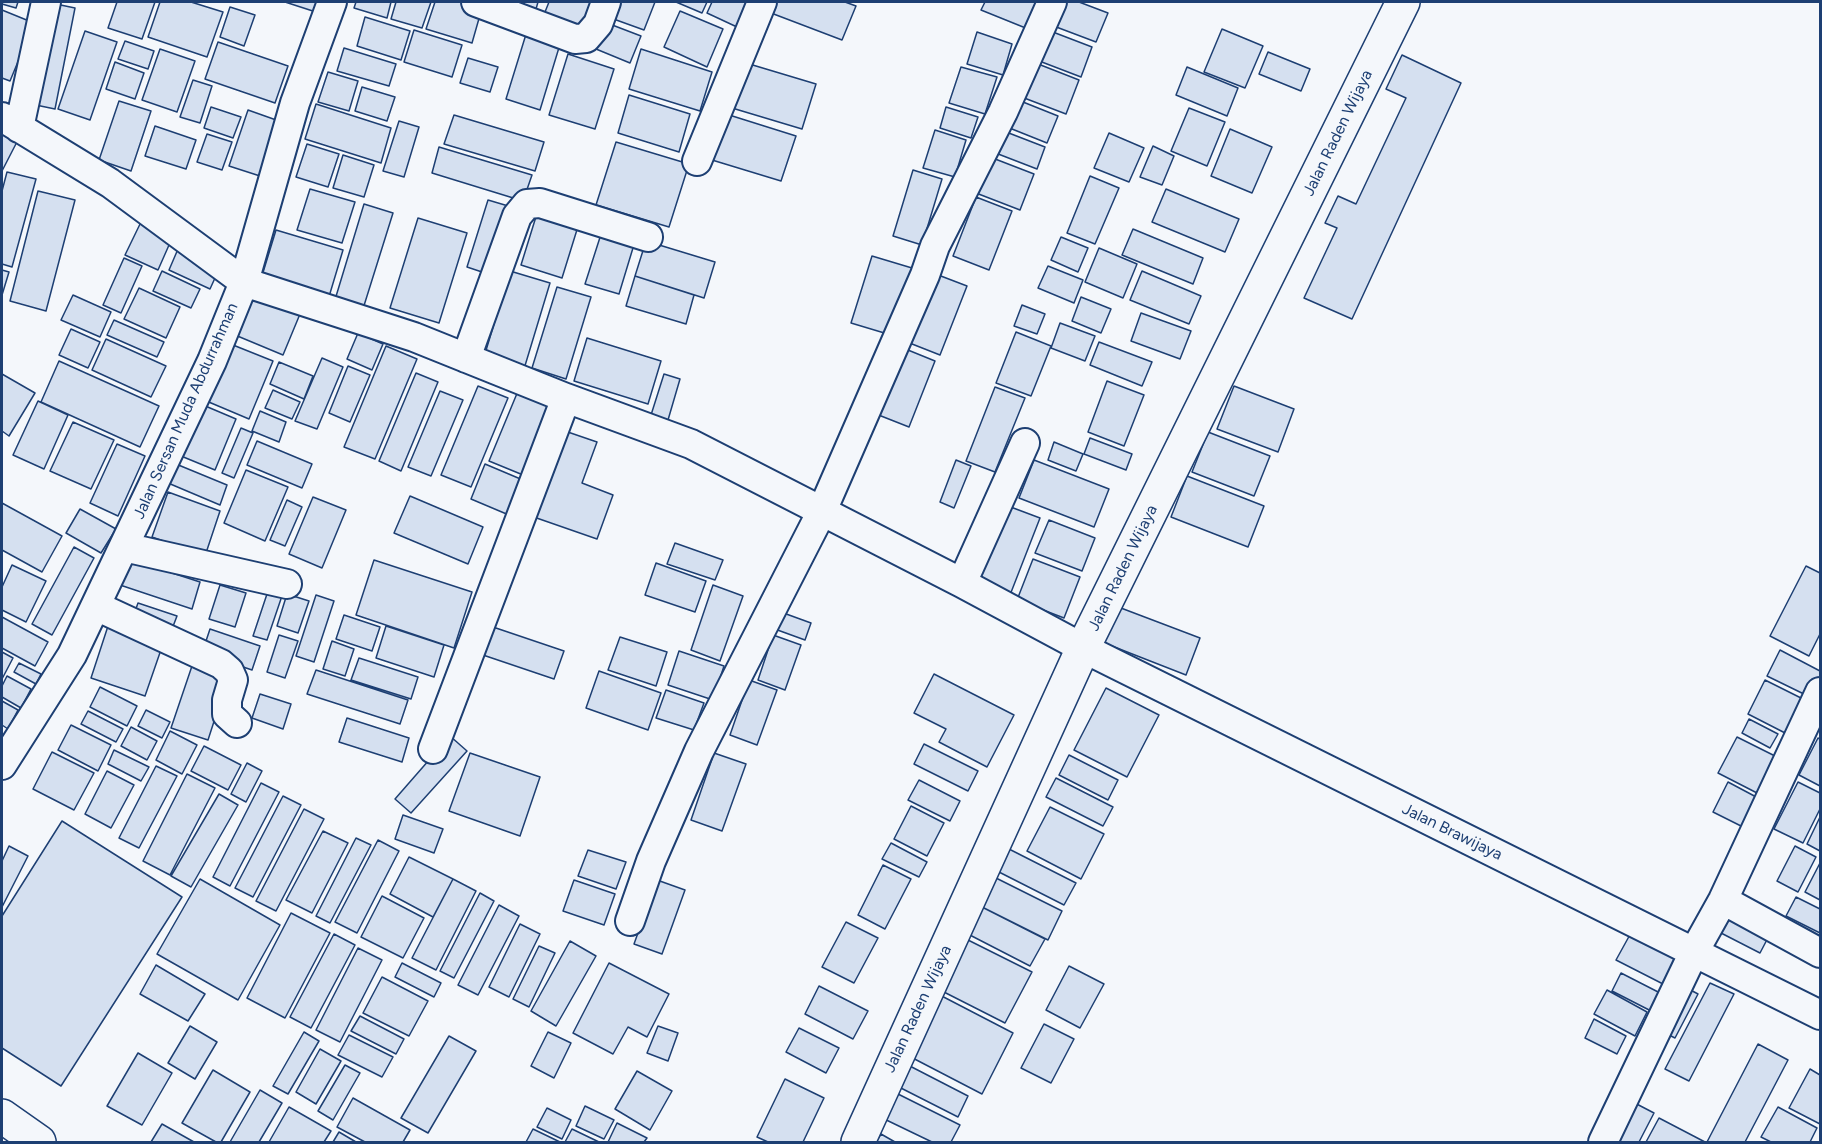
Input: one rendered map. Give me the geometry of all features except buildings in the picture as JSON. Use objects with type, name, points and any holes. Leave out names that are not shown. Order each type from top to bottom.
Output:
[{"type":"highway","name":"Jalan Raden Wijaya","points":[[858,1143],[1083,648],[1403,2]]},
{"type":"highway","points":[[2,1116],[39,1143]]},
{"type":"street","points":[[10,123],[46,2]]},
{"type":"street","name":"Jalan Sersan Muda Abdurrahman","points":[[2,765],[72,655],[212,361],[244,282],[295,102],[332,2]]},
{"type":"street","points":[[476,2],[575,39],[586,38],[598,24],[606,2]]},
{"type":"street","points":[[697,161],[762,2]]},
{"type":"street","points":[[630,921],[651,861],[699,751],[822,511],[925,275],[935,246],[1003,112],[1052,2]]},
{"type":"street","name":"Jalan Brawijaya","points":[[10,123],[110,183],[244,282],[414,337],[566,398],[691,444],[962,583],[1083,648],[1820,1013]]},
{"type":"street","points":[[466,358],[517,216],[527,204],[540,203],[648,237]]},
{"type":"street","points":[[433,748],[566,398]]},
{"type":"street","points":[[962,583],[1025,443]]},
{"type":"street","points":[[123,547],[287,584]]},
{"type":"street","points":[[96,606],[221,664],[230,671],[233,680],[227,700],[227,714],[237,723]]},
{"type":"street","points":[[1603,1143],[1694,952],[1723,900],[1821,692]]},
{"type":"street","points":[[1723,900],[1821,953]]}]
